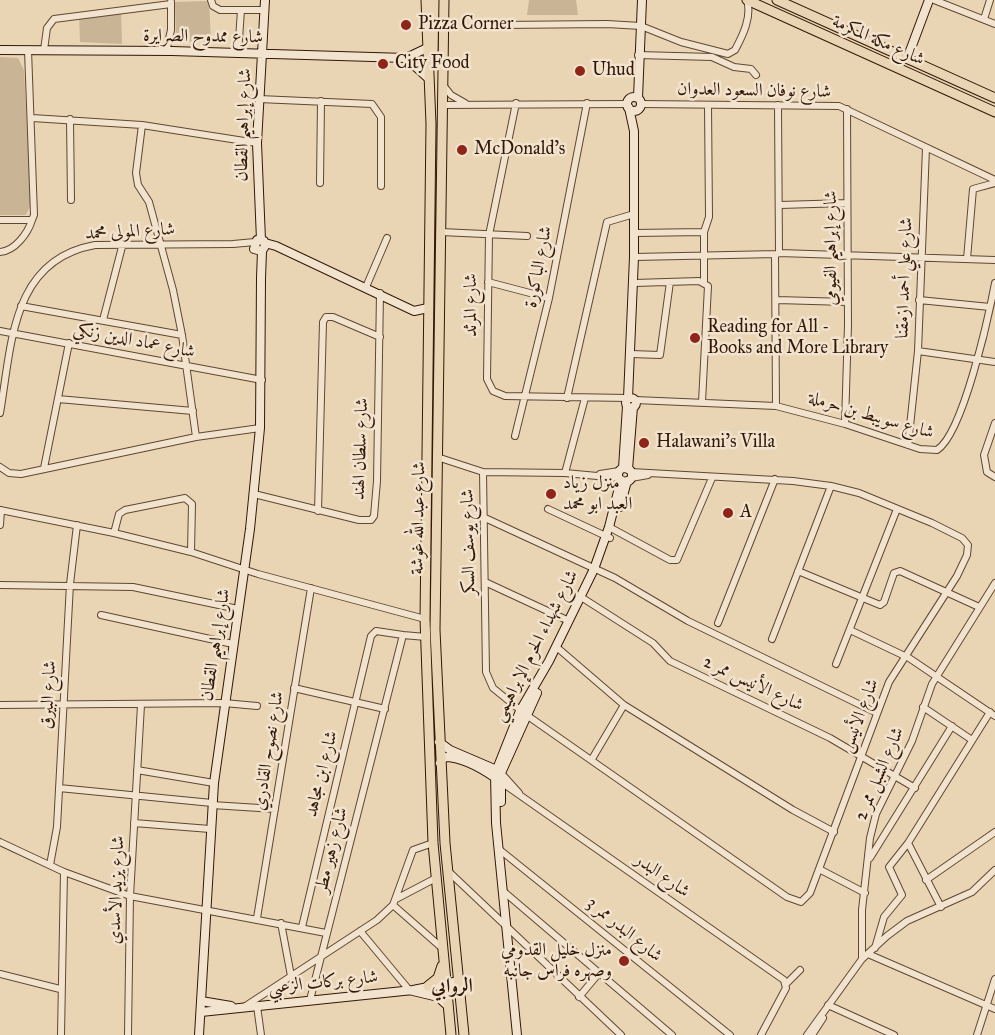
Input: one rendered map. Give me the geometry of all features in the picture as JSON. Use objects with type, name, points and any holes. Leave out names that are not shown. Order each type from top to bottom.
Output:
[{"type":"main road","name":"شارع عبد الله غوشة","points":[[426,0],[427,76],[431,124],[425,619],[436,878],[451,1035]]},
{"type":"main road","points":[[431,124],[434,0]]},
{"type":"main road","name":"شارع عبد الله غوشة","points":[[444,0],[435,630],[440,763],[464,1035]]},
{"type":"main road","name":"شارع مكة المكرمة","points":[[747,0],[995,112]]},
{"type":"main road","name":"شارع مكة المكرمة","points":[[777,0],[995,98]]},
{"type":"main road","points":[[428,986],[438,978],[444,961]]},
{"type":"street","points":[[211,0],[213,6],[220,10],[265,10]]},
{"type":"street","name":"شارع إبراهيم القطان","points":[[199,1035],[214,783],[261,428],[258,142],[266,0]]},
{"type":"street","name":"شارع شهداء الحرم الإبراهيمي","points":[[523,713],[560,650],[596,570],[625,475],[631,402],[634,283],[634,103],[642,0]]},
{"type":"street","points":[[501,25],[641,26],[714,52],[733,52],[749,16],[747,0]]},
{"type":"street","points":[[907,59],[929,0]]},
{"type":"street","points":[[934,0],[995,24]]},
{"type":"street","points":[[984,19],[990,0]]},
{"type":"street","points":[[44,50],[46,28],[54,18],[171,2],[171,30],[166,52]]},
{"type":"street","points":[[238,54],[241,10]]},
{"type":"street","points":[[678,56],[681,42]]},
{"type":"street","name":"شارع ممدوح الصرايرة","points":[[0,50],[406,58],[427,48]]},
{"type":"street","points":[[0,252],[15,244],[26,233],[32,220],[34,207],[28,50]]},
{"type":"street","points":[[638,55],[716,57],[731,66],[751,69],[756,75]]},
{"type":"street","points":[[406,58],[427,76]]},
{"type":"street","points":[[443,85],[451,95],[465,103]]},
{"type":"street","points":[[259,99],[372,104],[380,112],[381,186]]},
{"type":"street","points":[[320,183],[321,101]]},
{"type":"street","name":"شارع المرثد","points":[[516,103],[489,235],[487,379],[489,387],[498,393],[526,397],[585,398],[631,402]]},
{"type":"street","name":"شارع الباكورة","points":[[515,436],[549,298],[586,103]]},
{"type":"street","name":"شارع نوفان السعود العدوان","points":[[441,105],[634,103],[832,106],[847,109],[995,181]]},
{"type":"street","points":[[702,402],[709,289],[704,282],[704,232],[709,217],[708,105]]},
{"type":"street","points":[[776,406],[777,254],[780,205],[778,105]]},
{"type":"street","name":"شارع إبراهيم الفيومي","points":[[845,424],[847,109]]},
{"type":"street","points":[[32,118],[142,125],[258,142]]},
{"type":"street","points":[[70,119],[71,201]]},
{"type":"street","points":[[142,125],[136,173],[138,184],[149,202],[173,290],[183,335],[196,437]]},
{"type":"street","name":"شارع علي أحمد ازمقنا","points":[[908,445],[918,351],[926,148]]},
{"type":"street","points":[[967,259],[973,189],[995,181]]},
{"type":"street","points":[[780,205],[847,203]]},
{"type":"street","points":[[567,398],[607,222],[634,214]]},
{"type":"street","points":[[0,220],[32,220]]},
{"type":"street","points":[[441,232],[527,236]]},
{"type":"street","points":[[634,233],[704,232]]},
{"type":"street","points":[[366,286],[387,238]]},
{"type":"street","points":[[103,320],[123,243]]},
{"type":"street","name":"شارع المولى محمد","points":[[0,413],[21,306],[34,279],[53,261],[81,248],[123,243],[259,245]]},
{"type":"street","points":[[259,245],[287,252],[366,286],[414,311],[428,308]]},
{"type":"street","points":[[634,257],[777,254],[995,260]]},
{"type":"street","points":[[488,282],[549,298]]},
{"type":"street","points":[[631,354],[660,355],[670,282]]},
{"type":"street","points":[[634,283],[704,282]]},
{"type":"street","name":"شارع سويبط بن حرملة","points":[[631,402],[702,402],[776,406],[933,451],[944,445],[979,358],[995,283]]},
{"type":"street","name":"شارع سلطان الهند","points":[[254,494],[366,522],[374,516],[380,293]]},
{"type":"street","points":[[777,300],[847,302]]},
{"type":"street","points":[[919,300],[990,307]]},
{"type":"street","points":[[21,306],[183,335]]},
{"type":"street","points":[[318,511],[322,322],[326,318],[333,317],[380,337]]},
{"type":"street","name":"شارع عماد الدين زنكي","points":[[0,331],[262,380]]},
{"type":"street","points":[[44,468],[69,343]]},
{"type":"street","points":[[918,351],[995,362]]},
{"type":"street","points":[[565,473],[585,398]]},
{"type":"street","points":[[58,399],[193,411]]},
{"type":"street","points":[[995,423],[983,461],[987,472],[995,477]]},
{"type":"street","points":[[0,467],[15,474],[196,437],[261,428]]},
{"type":"street","points":[[437,457],[483,472]]},
{"type":"street","name":"شارع يوسف السكر","points":[[523,713],[493,688],[487,678],[483,472],[625,475]]},
{"type":"street","name":"شارع الأنيس","points":[[523,713],[792,900],[801,902],[808,896],[834,832],[889,682],[967,555],[966,541],[859,493],[831,486],[775,479],[625,475]]},
{"type":"street","points":[[548,509],[670,560],[677,560],[712,478]]},
{"type":"street","points":[[718,622],[775,479]]},
{"type":"street","points":[[772,639],[831,486]]},
{"type":"street","points":[[114,532],[119,514],[125,510],[185,498],[192,504],[191,552]]},
{"type":"street","points":[[836,664],[897,509]]},
{"type":"street","points":[[0,525],[1,510],[114,532],[425,619]]},
{"type":"street","points":[[485,518],[615,578],[688,621],[877,713]]},
{"type":"street","name":"شارع البيرق","points":[[50,865],[55,847],[65,705],[70,584],[76,525]]},
{"type":"street","points":[[798,571],[882,604],[897,571],[947,591],[979,608]]},
{"type":"street","points":[[485,582],[569,621]]},
{"type":"street","name":"شارع الشبل ممر 2","points":[[865,957],[862,920],[870,838],[876,814],[896,775],[937,675],[995,583]]},
{"type":"street","points":[[0,585],[70,584],[134,587],[238,609]]},
{"type":"street","name":"شارع نصوح القادري","points":[[257,918],[311,588]]},
{"type":"street","name":"شارع شهداء الحرم الإبراهيمي","points":[[518,1034],[498,829],[498,775],[523,713],[583,598]]},
{"type":"street","name":"شارع الأنيس ممر 2","points":[[583,598],[644,638],[670,661],[861,755],[915,788]]},
{"type":"street","points":[[101,615],[233,644]]},
{"type":"street","points":[[850,630],[904,655],[993,714],[972,740],[908,843],[889,867],[902,895],[884,917],[875,948]]},
{"type":"street","name":"شارع ابن مجاهد","points":[[302,927],[370,636],[376,631],[403,635]]},
{"type":"street","points":[[403,635],[426,638]]},
{"type":"street","name":"شارع زهير مطر","points":[[310,1000],[403,635]]},
{"type":"street","points":[[560,650],[624,705],[834,832]]},
{"type":"street","points":[[294,688],[356,700],[385,709]]},
{"type":"street","points":[[0,705],[224,703],[257,706]]},
{"type":"street","points":[[134,823],[141,705]]},
{"type":"street","points":[[592,759],[624,705]]},
{"type":"street","points":[[923,707],[972,740]]},
{"type":"street","points":[[869,860],[952,726]]},
{"type":"street","points":[[439,742],[498,775]]},
{"type":"street","points":[[440,763],[444,757],[453,758],[498,775]]},
{"type":"street","points":[[136,770],[214,783]]},
{"type":"street","name":"شارع البدر","points":[[498,775],[519,793],[780,977],[786,984]]},
{"type":"street","points":[[59,788],[275,809]]},
{"type":"street","name":"شارع يزيد الأسدي","points":[[128,1035],[130,896],[134,823],[210,829]]},
{"type":"street","points":[[926,880],[995,832]]},
{"type":"street","points":[[0,842],[64,872],[130,896],[257,918],[326,933]]},
{"type":"street","points":[[394,902],[413,850],[434,843]]},
{"type":"street","points":[[908,843],[941,907]]},
{"type":"street","name":"شارع البدر ممر 3","points":[[500,849],[730,1035]]},
{"type":"street","points":[[819,869],[865,893]]},
{"type":"street","points":[[807,1035],[865,957],[875,948],[902,925],[972,892],[995,870]]},
{"type":"street","points":[[448,871],[621,1035]]},
{"type":"street","points":[[61,1035],[60,989],[64,872]]},
{"type":"street","points":[[241,1007],[360,932],[394,902],[436,878]]},
{"type":"street","points":[[503,891],[672,1035]]},
{"type":"street","points":[[394,902],[442,948]]},
{"type":"street","points":[[280,923],[291,976]]},
{"type":"street","points":[[360,932],[411,991]]},
{"type":"street","points":[[865,957],[995,1009]]},
{"type":"street","points":[[761,1035],[786,984],[800,970]]},
{"type":"street","points":[[579,997],[599,973]]},
{"type":"street","points":[[0,975],[60,989]]},
{"type":"street","points":[[977,1035],[995,979]]},
{"type":"street","name":"شارع بركات الزعبي","points":[[201,1015],[241,1007],[411,991],[459,981]]},
{"type":"street","name":"شارع بركات الزعبي","points":[[411,991],[438,997],[448,1006]]},
{"type":"street","name":"شارع بركات الزعبي","points":[[201,1001],[241,1007]]},
{"type":"street","points":[[257,1006],[261,1035]]},
{"type":"street","points":[[829,1006],[894,1035]]},
{"type":"street","name":"شارع إبراهيم القطان","points":[[201,1015],[204,1035]]},
{"type":"street","points":[[812,1035],[816,1025]]},
{"type":"shaded area","points":[[529,0],[576,0],[578,15],[527,15]]},
{"type":"shaded area","points":[[209,1],[211,41],[176,42],[175,2]]},
{"type":"shaded area","points":[[121,10],[122,44],[80,42],[79,14]]},
{"type":"shaded area","points":[[0,57],[18,58],[24,70],[31,204],[26,215],[0,215]]},
{"type":"place","name":"Pizza Corner","points":[[406,25]]},
{"type":"place","name":"City Food","points":[[383,64]]},
{"type":"place","name":"Uhud","points":[[580,71]]},
{"type":"place","name":"McDonald's","points":[[462,150]]},
{"type":"place","name":"Reading for All - Books and More Library","points":[[695,338]]},
{"type":"place","name":"Halawani's Villa","points":[[644,443]]},
{"type":"place","name":"منزل زياد العبد ابو محمد","points":[[551,494]]},
{"type":"place","name":"A","points":[[728,513]]},
{"type":"place","name":"منزل خليل القدومي وصهره فراس جانبه","points":[[624,961]]},
{"type":"district","name":"الروابي","points":[[452,987]]}]
